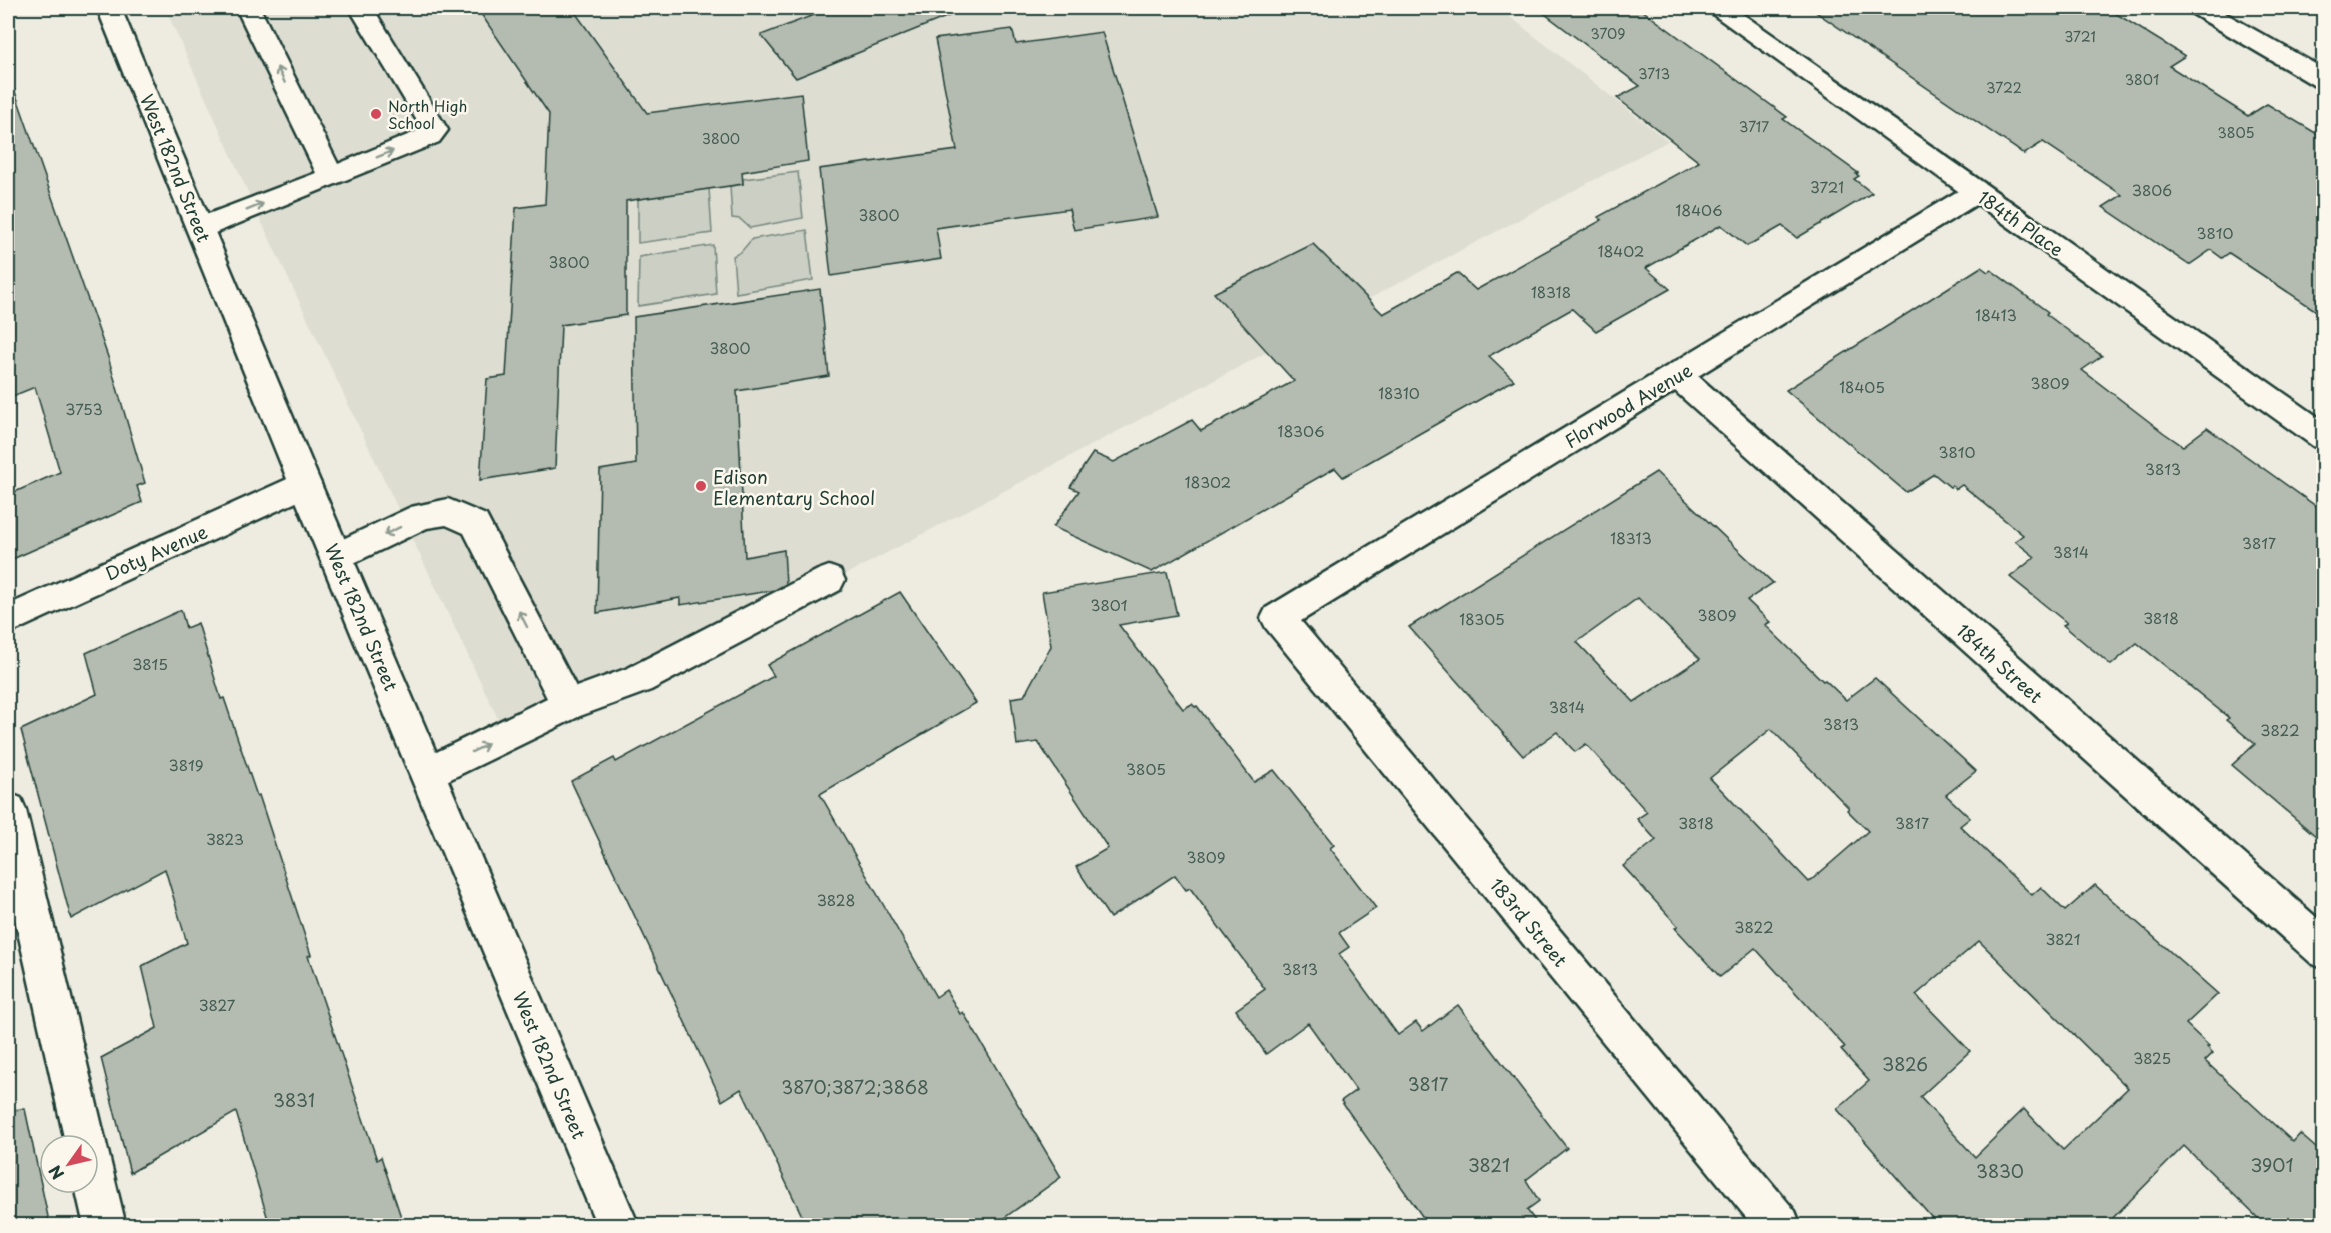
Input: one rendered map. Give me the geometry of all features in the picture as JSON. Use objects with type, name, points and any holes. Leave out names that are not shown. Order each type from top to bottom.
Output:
[{"type":"street","name":"West 182nd Street","points":[[109,8],[305,484],[618,1226]]},
{"type":"street","points":[[248,8],[331,177]]},
{"type":"street","points":[[200,228],[430,136],[435,130],[361,8]]},
{"type":"street","name":"184th Place","points":[[1719,8],[2324,436]]},
{"type":"street","points":[[2199,8],[2324,80]]},
{"type":"street","name":"Florwood Avenue","points":[[1278,618],[1977,192]]},
{"type":"street","name":"184th Street","points":[[1677,375],[2324,950]]},
{"type":"street","name":"Doty Avenue","points":[[8,620],[305,484]]},
{"type":"street","points":[[337,557],[422,516],[448,512],[475,524],[568,705]]},
{"type":"street","points":[[428,774],[568,705],[639,680],[829,580]]},
{"type":"street","name":"183rd Street","points":[[1278,618],[1780,1226]]},
{"type":"street","points":[[8,810],[84,1134]]},
{"type":"street","points":[[98,1194],[105,1226]]},
{"type":"shaded area","name":"Edison Elementary School","points":[[165,8],[1499,8],[1668,141],[513,750],[261,221]]},
{"type":"shaded area","points":[[798,172],[803,218],[750,228],[740,219],[732,218],[730,186],[743,184],[743,179]]},
{"type":"shaded area","points":[[709,188],[712,233],[638,243],[638,194]]},
{"type":"shaded area","points":[[807,230],[813,280],[736,293],[733,256],[741,252],[752,239]]},
{"type":"shaded area","points":[[713,245],[716,294],[638,306],[639,257]]},
{"type":"building","points":[[477,8],[572,8],[647,113],[801,93],[808,161],[742,172],[743,184],[626,201],[626,315],[561,325],[555,468],[480,480],[487,379],[506,376],[516,208],[545,204],[549,114]]},
{"type":"building","points":[[832,8],[966,9],[796,78],[761,35]]},
{"type":"building","points":[[1537,8],[1639,8],[1787,117],[1783,119],[1858,173],[1856,174],[1859,176],[1854,179],[1872,193],[1797,238],[1782,226],[1747,246],[1721,225],[1646,268],[1670,289],[1596,331],[1572,309],[1489,356],[1514,380],[1343,477],[1335,468],[1152,572],[1053,527],[1079,491],[1070,487],[1093,453],[1114,462],[1192,420],[1201,431],[1294,381],[1214,293],[1313,244],[1383,314],[1457,273],[1476,290],[1602,220],[1598,217],[1699,162],[1617,98],[1640,86]]},
{"type":"building","points":[[1810,8],[2107,8],[2185,56],[2169,66],[2248,116],[2267,104],[2324,138],[2324,316],[2229,253],[2222,258],[2211,250],[2189,265],[2103,207],[2122,195],[2043,142],[2024,154]]},
{"type":"building","points":[[1012,29],[1016,44],[1102,32],[1158,217],[1074,230],[1069,209],[936,228],[941,259],[831,276],[819,169],[957,150],[935,39]]},
{"type":"building","points":[[14,89],[108,357],[145,483],[137,486],[142,502],[8,561],[8,495],[60,472],[35,387],[8,398],[8,90]]},
{"type":"building","points":[[1981,267],[1988,272],[1991,270],[2102,356],[2082,370],[2164,433],[2183,446],[2207,428],[2324,512],[2324,843],[2232,765],[2255,744],[2226,720],[2229,718],[2137,643],[2111,665],[2063,625],[2067,623],[2010,577],[2035,557],[2015,541],[2023,535],[1962,485],[1956,489],[1950,487],[1934,474],[1906,492],[1786,390]]},
{"type":"building","points":[[820,289],[829,376],[737,391],[745,557],[784,550],[786,584],[775,590],[680,605],[680,598],[597,613],[600,470],[636,464],[634,317]]},
{"type":"building","points":[[1656,472],[1773,583],[1747,600],[1770,622],[1765,625],[1823,681],[1825,680],[1846,700],[1875,678],[1976,771],[1946,795],[1970,818],[1960,826],[2032,895],[2041,887],[2065,911],[2095,885],[2218,994],[2186,1024],[2209,1046],[2207,1047],[2213,1053],[2205,1061],[2293,1142],[2300,1134],[2324,1155],[2324,1226],[2266,1226],[2184,1146],[2105,1226],[1939,1226],[1837,1109],[1869,1081],[1841,1050],[1845,1047],[1755,948],[1720,977],[1675,928],[1678,926],[1623,866],[1656,840],[1637,819],[1647,812],[1586,744],[1575,752],[1557,732],[1523,756],[1409,627]],"holes":[[[1638,598],[1700,659],[1634,702],[1577,642]],[[1771,729],[1849,808],[1847,810],[1868,831],[1809,882],[1710,778]],[[1979,941],[2128,1088],[2063,1150],[2024,1109],[1975,1157],[1920,1097],[1970,1051],[1916,995]]]},
{"type":"building","points":[[1167,572],[1177,615],[1119,625],[1183,709],[1192,704],[1197,706],[1254,782],[1274,770],[1334,845],[1330,848],[1376,908],[1339,933],[1349,947],[1339,954],[1398,1035],[1416,1022],[1423,1031],[1458,1005],[1567,1148],[1526,1180],[1539,1201],[1527,1210],[1539,1226],[1429,1226],[1341,1101],[1356,1090],[1308,1023],[1266,1054],[1236,1010],[1265,989],[1190,888],[1186,890],[1175,875],[1110,918],[1076,867],[1108,848],[1038,742],[1017,745],[1011,698],[1024,696],[1051,646],[1042,592]]},
{"type":"building","points":[[900,592],[976,703],[820,794],[936,997],[946,990],[960,1014],[963,1012],[1061,1177],[993,1226],[807,1226],[741,1089],[722,1101],[571,781],[614,758],[616,762],[774,676],[767,665]]},
{"type":"building","points":[[181,610],[186,628],[198,623],[221,699],[224,698],[257,796],[259,795],[311,955],[308,956],[377,1160],[381,1157],[404,1226],[270,1226],[236,1112],[130,1173],[101,1058],[157,1028],[142,966],[187,943],[165,869],[71,919],[21,730],[97,694],[86,653]]},
{"type":"building","points":[[25,1109],[39,1175],[39,1194],[43,1194],[50,1226],[8,1226],[8,1110]]},
{"type":"place","name":"North High School","points":[[376,114]]},
{"type":"place","name":"Edison Elementary School","points":[[701,486]]}]
